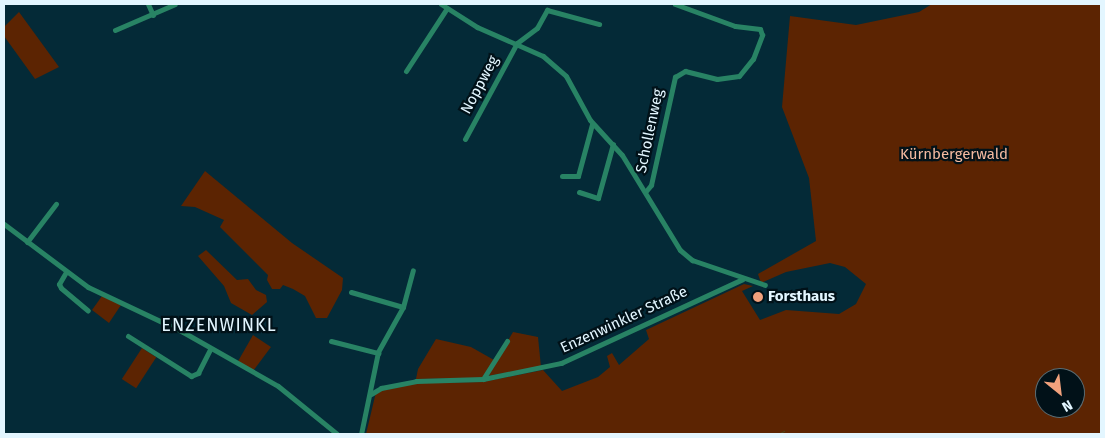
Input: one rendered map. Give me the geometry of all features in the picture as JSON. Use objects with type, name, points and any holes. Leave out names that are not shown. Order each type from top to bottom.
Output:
[{"type":"street","points":[[148,4],[153,15]]},
{"type":"street","points":[[115,30],[175,4]]},
{"type":"street","points":[[441,4],[477,26],[544,56],[566,76],[592,124],[613,144],[646,191],[664,228],[680,250],[692,260],[764,285]]},
{"type":"street","name":"Schollenweg","points":[[646,191],[651,185],[675,77],[688,71],[717,79],[739,76],[756,53],[762,35],[760,29],[736,26],[675,4]]},
{"type":"street","points":[[406,71],[447,8]]},
{"type":"street","points":[[517,43],[537,28],[548,10],[599,24]]},
{"type":"street","name":"Noppweg","points":[[465,139],[517,43]]},
{"type":"street","points":[[562,176],[575,178],[580,173],[592,124]]},
{"type":"street","points":[[578,192],[598,198],[613,144]]},
{"type":"street","points":[[27,242],[56,204]]},
{"type":"street","points":[[4,224],[66,272],[278,386],[337,434]]},
{"type":"street","points":[[362,434],[378,354],[402,307],[413,270]]},
{"type":"street","points":[[66,272],[59,284],[61,288],[88,311]]},
{"type":"street","name":"Enzenwinkler Straße","points":[[371,394],[381,388],[416,381],[483,379],[533,371],[582,355],[743,279]]},
{"type":"street","points":[[351,292],[402,307]]},
{"type":"street","points":[[128,336],[191,376],[198,372],[210,349]]},
{"type":"street","points":[[331,341],[378,354]]},
{"type":"street","points":[[483,379],[507,341]]},
{"type":"green space","name":"Kürnbergerwald","points":[[932,4],[1101,4],[1101,434],[366,434],[376,392],[417,383],[483,382],[543,370],[562,391],[598,377],[610,367],[607,356],[612,353],[619,365],[649,339],[646,330],[744,284],[753,286],[742,291],[760,320],[786,310],[839,314],[856,304],[866,284],[845,267],[830,263],[786,272],[761,283],[758,274],[816,241],[809,178],[782,107],[790,16],[856,25],[919,12]]},
{"type":"green space","points":[[19,12],[59,67],[35,79],[4,36],[4,27]]},
{"type":"green space","points":[[205,171],[292,243],[343,278],[342,290],[327,318],[316,318],[305,296],[293,289],[283,285],[280,289],[272,289],[267,280],[268,275],[220,227],[224,220],[195,207],[181,206]]},
{"type":"green space","points":[[206,250],[237,280],[248,279],[256,290],[266,295],[267,302],[252,315],[231,303],[224,286],[198,256]]},
{"type":"green space","points":[[102,296],[121,305],[109,323],[92,310]]},
{"type":"green space","points":[[513,332],[538,337],[541,367],[487,376]]},
{"type":"green space","points":[[253,335],[271,347],[253,371],[237,363]]},
{"type":"green space","points":[[436,339],[471,347],[494,360],[483,378],[416,379],[418,369]]},
{"type":"green space","points":[[142,348],[156,357],[136,388],[122,379]]},
{"type":"waterway","points":[[778,434],[784,431]]},
{"type":"place","name":"Forsthaus","points":[[758,297]]},
{"type":"district","name":"ENZENWINKL","points":[[219,325]]}]
